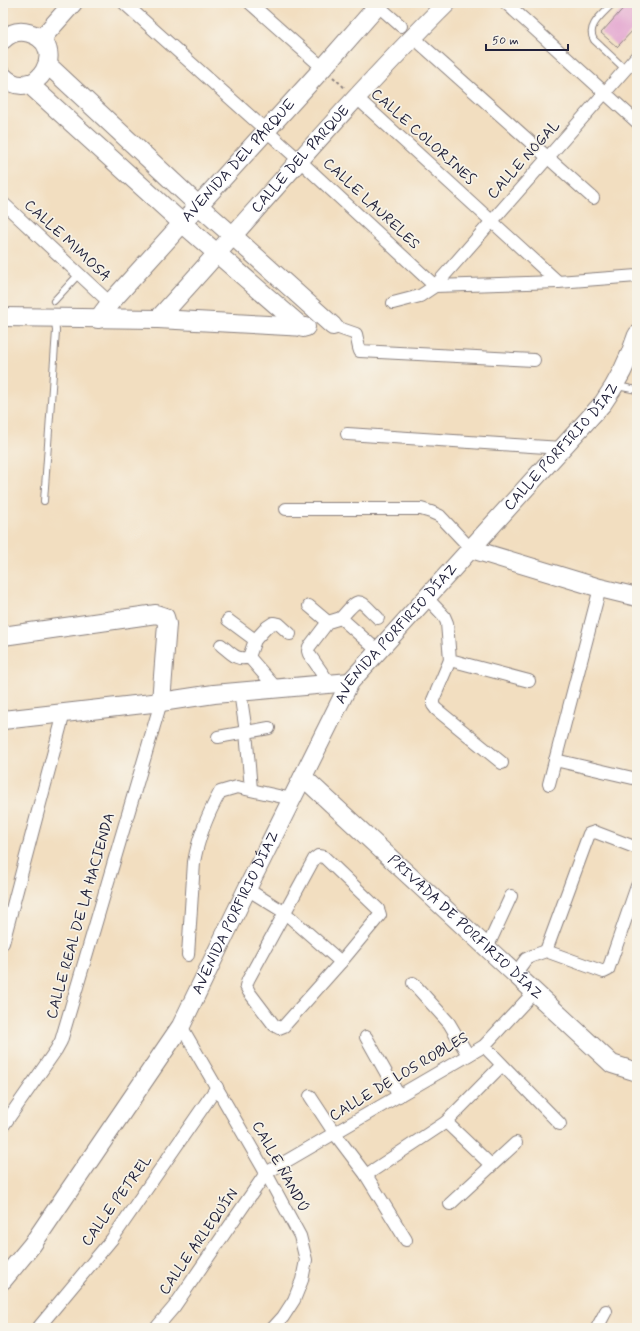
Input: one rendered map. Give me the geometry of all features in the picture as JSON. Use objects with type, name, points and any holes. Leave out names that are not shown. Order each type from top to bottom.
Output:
[{"type":"street","points":[[41,39],[73,3]]},
{"type":"street","name":"CALLE LAURELES","points":[[124,3],[299,160],[434,286]]},
{"type":"street","points":[[250,3],[323,68]]},
{"type":"street","name":"CALLE DEL PARQUE","points":[[158,319],[218,254],[299,160],[356,97],[407,32],[447,3]]},
{"type":"street","points":[[506,3],[637,122]]},
{"type":"street","points":[[377,4],[593,198]]},
{"type":"street","name":"AVENIDA DEL PARQUE","points":[[98,319],[110,303],[323,68],[377,4]]},
{"type":"street","points":[[4,79],[13,83],[28,84],[37,80],[44,73],[48,65],[46,47],[41,39],[34,34],[26,32],[6,34]]},
{"type":"street","name":"CALLE NOGAL","points":[[434,286],[637,56]]},
{"type":"street","points":[[48,65],[198,206],[333,326],[356,334],[360,351],[534,360]]},
{"type":"street","points":[[28,84],[182,223],[303,328]]},
{"type":"street","name":"CALLE COLORINES","points":[[356,97],[558,282]]},
{"type":"street","name":"CALLE MIMOSA","points":[[3,204],[110,303]]},
{"type":"street","points":[[393,303],[420,296],[434,286],[558,282],[637,276]]},
{"type":"street","points":[[4,316],[158,319],[303,328],[333,326]]},
{"type":"street","name":"CALLE PORFIRIO DÍAZ","points":[[471,549],[603,403],[616,386],[637,337]]},
{"type":"street","points":[[347,434],[562,448]]},
{"type":"street","points":[[286,509],[426,510],[440,516],[471,549],[600,588],[637,597]]},
{"type":"street","name":"AVENIDA PORFIRIO DÍAZ","points":[[3,1280],[32,1246],[181,1026],[350,682],[471,549]]},
{"type":"street","points":[[549,784],[600,588]]},
{"type":"street","points":[[427,598],[444,616],[447,624],[450,660],[433,700],[433,706],[502,763]]},
{"type":"street","points":[[330,684],[309,654],[308,647],[328,622],[341,618],[357,601],[361,602],[378,618]]},
{"type":"street","points":[[309,606],[328,622]]},
{"type":"street","points":[[3,636],[156,614],[166,617],[167,624],[161,702]]},
{"type":"street","points":[[341,618],[378,651]]},
{"type":"street","points":[[228,620],[255,640]]},
{"type":"street","points":[[221,645],[239,659],[244,659],[248,657],[255,640],[267,627],[273,623],[279,624],[290,634]]},
{"type":"street","points":[[248,657],[276,688]]},
{"type":"street","points":[[450,660],[529,681]]},
{"type":"street","points":[[3,720],[161,702],[214,694],[350,682]]},
{"type":"street","points":[[240,692],[246,732],[251,789]]},
{"type":"street","name":"CALLE REAL DE LA HACIENDA","points":[[3,1126],[56,1050],[61,1040],[161,702]]},
{"type":"street","points":[[3,943],[64,713]]},
{"type":"street","points":[[218,737],[269,728]]},
{"type":"street","points":[[555,760],[637,780]]},
{"type":"street","name":"PRIVADA DE PORFIRIO DÍAZ","points":[[303,777],[612,1064],[635,1071]]},
{"type":"street","points":[[188,955],[194,862],[199,842],[220,792],[237,787],[292,799]]},
{"type":"street","points":[[546,951],[589,834],[595,832],[637,848]]},
{"type":"street","points":[[318,856],[324,857],[378,909],[380,915],[341,962],[284,1026],[278,1028],[248,992],[246,986],[284,912],[314,859],[318,856]]},
{"type":"street","points":[[515,974],[526,959],[546,951],[606,972],[608,970],[637,886]]},
{"type":"street","points":[[247,889],[284,912],[341,962]]},
{"type":"street","points":[[487,948],[511,896]]},
{"type":"street","points":[[413,983],[449,1023],[468,1056]]},
{"type":"street","name":"CALLE DE LOS ROBLES","points":[[266,1173],[484,1046],[534,992]]},
{"type":"street","name":"CALLE ÑANDÚ","points":[[181,1026],[266,1173],[300,1236],[306,1260],[302,1280],[294,1300],[283,1317],[273,1328]]},
{"type":"street","points":[[366,1037],[399,1096]]},
{"type":"street","points":[[484,1046],[560,1124]]},
{"type":"street","points":[[366,1175],[446,1122],[502,1065]]},
{"type":"street","name":"CALLE PETREL","points":[[38,1328],[112,1239],[217,1088]]},
{"type":"street","points":[[310,1096],[335,1134],[366,1175],[406,1240]]},
{"type":"street","points":[[446,1122],[491,1165]]},
{"type":"street","points":[[450,1204],[516,1143]]},
{"type":"street","name":"CALLE ARLEQUÍN","points":[[156,1328],[174,1307],[266,1173]]},
{"type":"street","points":[[599,1327],[606,1311]]},
{"type":"lane","points":[[614,3],[594,24],[591,29],[591,35],[594,40],[625,69]]},
{"type":"lane","points":[[54,301],[79,274]]},
{"type":"lane","points":[[44,501],[56,331],[55,318]]},
{"type":"lane","points":[[616,386],[637,390]]},
{"type":"path","points":[[323,68],[356,97]]},
{"type":"building","points":[[628,3],[637,3],[637,26],[617,47],[601,33]]}]
